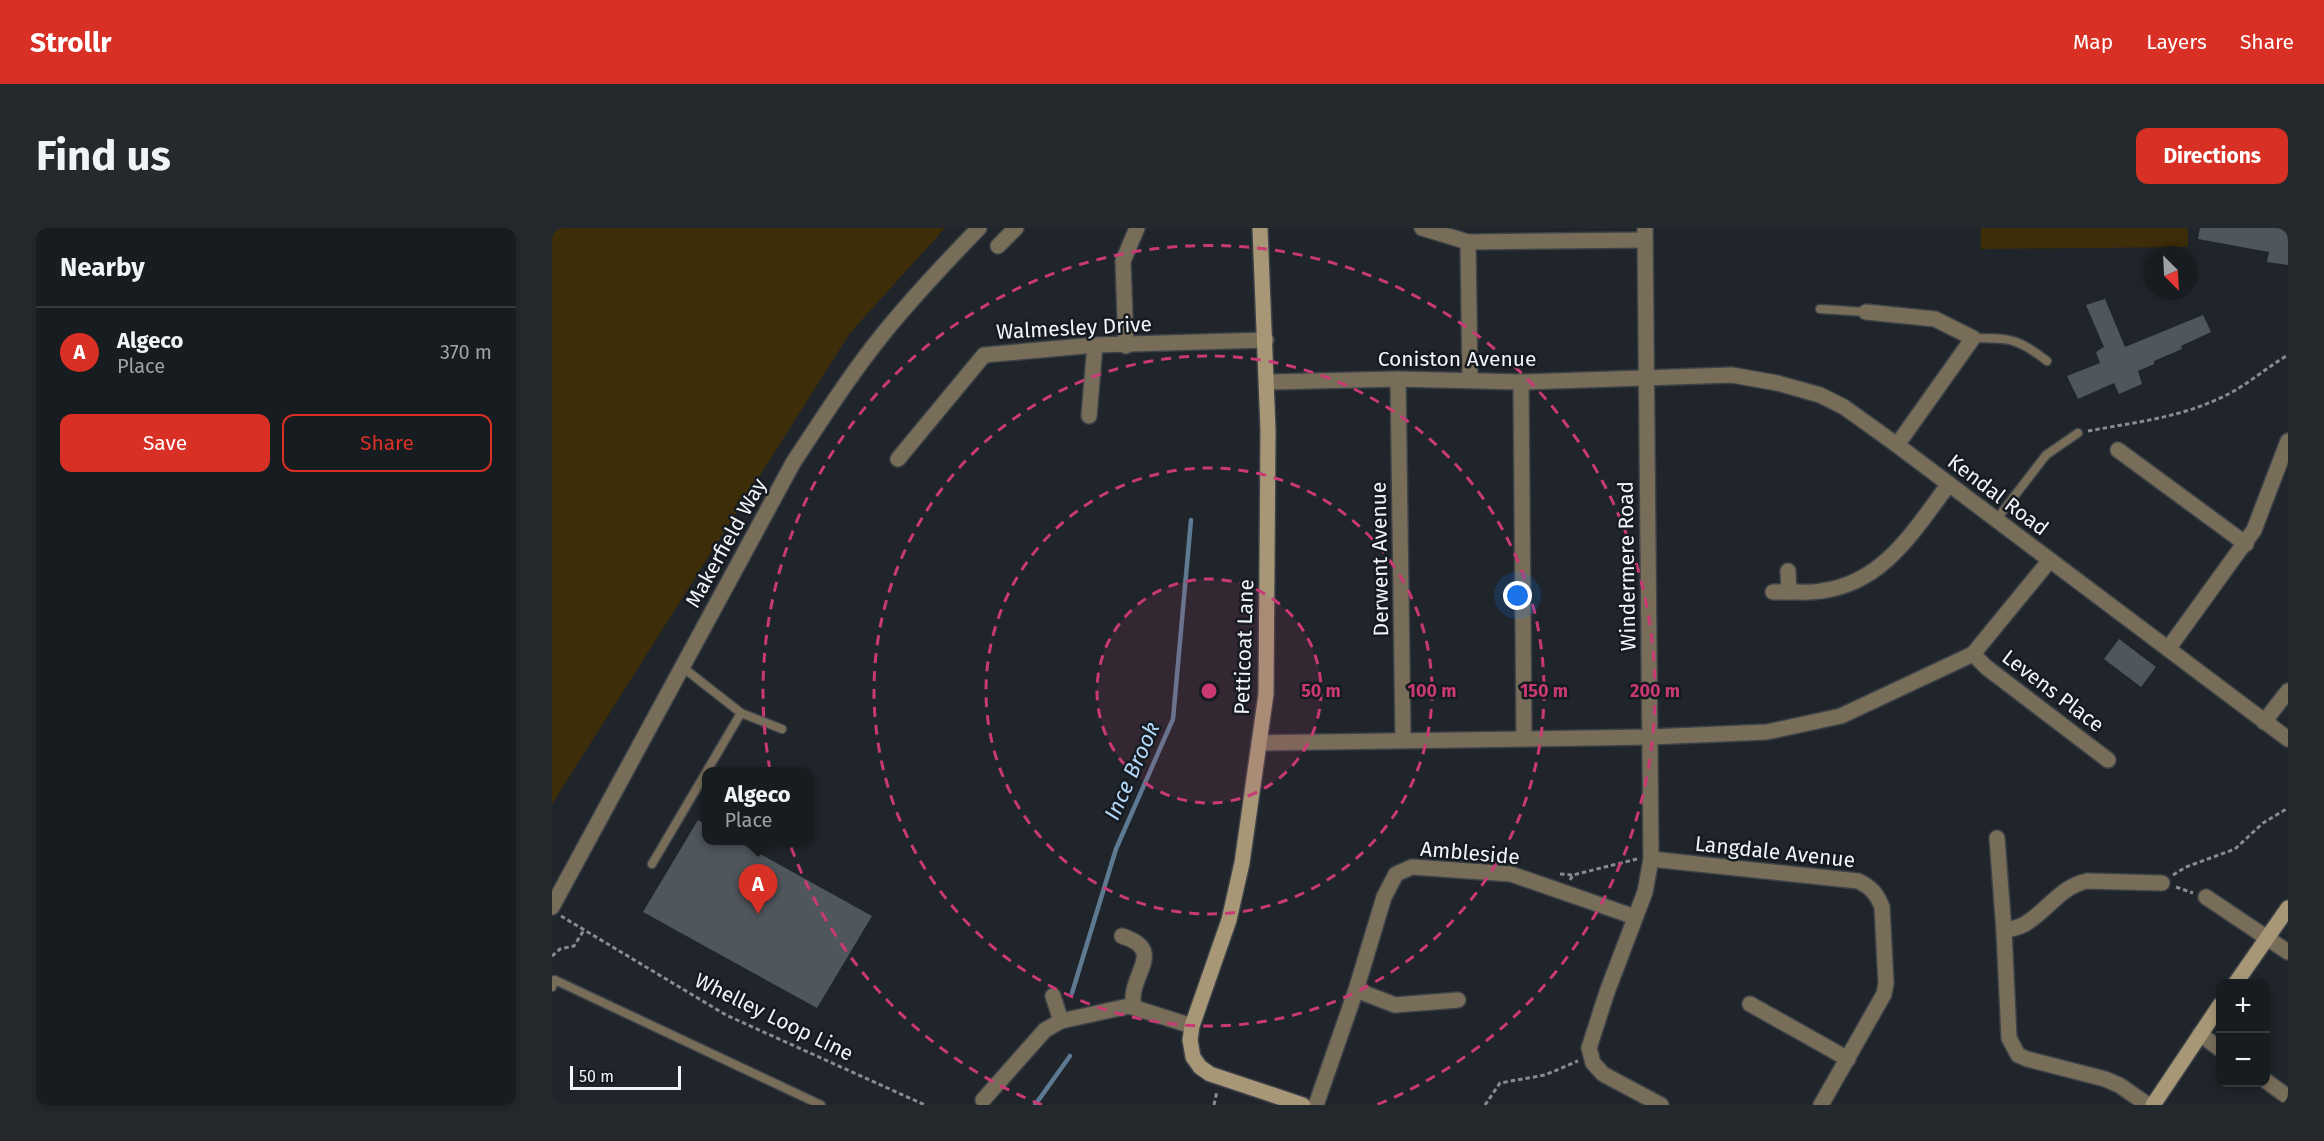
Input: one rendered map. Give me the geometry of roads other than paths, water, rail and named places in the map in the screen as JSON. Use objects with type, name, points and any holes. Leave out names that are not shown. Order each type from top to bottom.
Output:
[{"type":"street","name":"Makerfield Way","points":[[556,911],[582,851],[793,463],[835,398],[890,326],[979,228]]},
{"type":"street","points":[[999,246],[1016,228]]},
{"type":"street","points":[[1126,346],[1123,261],[1137,228]]},
{"type":"street","name":"Petticoat Lane","points":[[1260,228],[1267,382],[1266,694],[1242,863],[1229,920],[1192,1026],[1190,1049],[1200,1067],[1210,1074],[1304,1105]]},
{"type":"street","points":[[1422,228],[1468,242],[1645,234]]},
{"type":"street","name":"Windermere Road","points":[[1645,234],[1651,859],[1645,892],[1590,1040],[1590,1056],[1597,1069],[1603,1074],[1661,1105]]},
{"type":"street","points":[[1468,242],[1470,380]]},
{"type":"street","points":[[1866,312],[1935,319],[1973,338],[1897,445]]},
{"type":"street","name":"Walmesley Drive","points":[[898,459],[984,355],[1095,345],[1126,346],[1266,340]]},
{"type":"street","points":[[1089,416],[1095,345]]},
{"type":"street","name":"Kendal Road","points":[[1646,376],[1732,375],[1777,383],[1820,395],[1844,407],[2288,739]]},
{"type":"street","name":"Coniston Avenue","points":[[1267,382],[1398,379],[1521,382],[1646,376]]},
{"type":"street","name":"Derwent Avenue","points":[[1398,379],[1403,739]]},
{"type":"street","points":[[1521,382],[1524,738]]},
{"type":"street","points":[[2168,649],[2246,544],[2254,530],[2288,441]]},
{"type":"street","points":[[2118,450],[2246,544]]},
{"type":"street","points":[[1788,571],[1781,592],[1820,592],[1860,580],[1879,569],[1897,553],[1949,484]]},
{"type":"street","points":[[1260,743],[1650,737],[1767,732],[1841,716],[1973,654],[2050,560]]},
{"type":"street","name":"Levens Place","points":[[1973,654],[1986,667],[2108,760]]},
{"type":"street","points":[[2264,722],[2288,691]]},
{"type":"street","points":[[1997,838],[2009,1038],[2018,1055],[2105,1079],[2119,1085],[2150,1105],[2216,1011]]},
{"type":"street","name":"Langdale Avenue","points":[[1651,859],[1858,881],[1873,890],[1882,907],[1886,983],[1879,1005],[1821,1105]]},
{"type":"street","name":"Ambleside","points":[[1316,1105],[1356,990],[1384,897],[1396,874],[1412,867],[1511,874],[1635,917]]},
{"type":"street","points":[[2004,931],[2023,925],[2067,888],[2077,883],[2087,881],[2162,883]]},
{"type":"street","points":[[2206,897],[2288,952]]},
{"type":"street","points":[[2239,979],[2288,908]]},
{"type":"street","points":[[1122,936],[1137,941],[1145,950],[1145,960],[1131,997],[1134,1008]]},
{"type":"street","points":[[1356,990],[1395,1005],[1458,1000]]},
{"type":"street","points":[[1053,996],[1062,1021]]},
{"type":"street","points":[[1750,1004],[1848,1059]]},
{"type":"street","points":[[983,1100],[1045,1030],[1062,1021],[1130,1006],[1192,1026]]},
{"type":"street","points":[[2200,1034],[2216,1046]]},
{"type":"street","points":[[2270,1084],[2288,1097]]},
{"type":"lane","points":[[1820,309],[1866,312]]},
{"type":"lane","points":[[1973,338],[2008,338],[2028,346],[2047,361]]},
{"type":"lane","points":[[1996,520],[2046,455],[2078,433]]},
{"type":"lane","points":[[681,666],[741,713],[782,729]]},
{"type":"lane","points":[[709,767],[741,713]]},
{"type":"lane","points":[[652,864],[702,779]]},
{"type":"lane","points":[[552,987],[555,980],[821,1105]]},
{"type":"waterway","name":"Ince Brook","points":[[1072,993],[1116,849],[1173,719],[1191,520]]},
{"type":"waterway","name":"Ince Brook","points":[[1035,1105],[1070,1056]]},
{"type":"place","name":"Algeco","points":[[758,914]]}]
